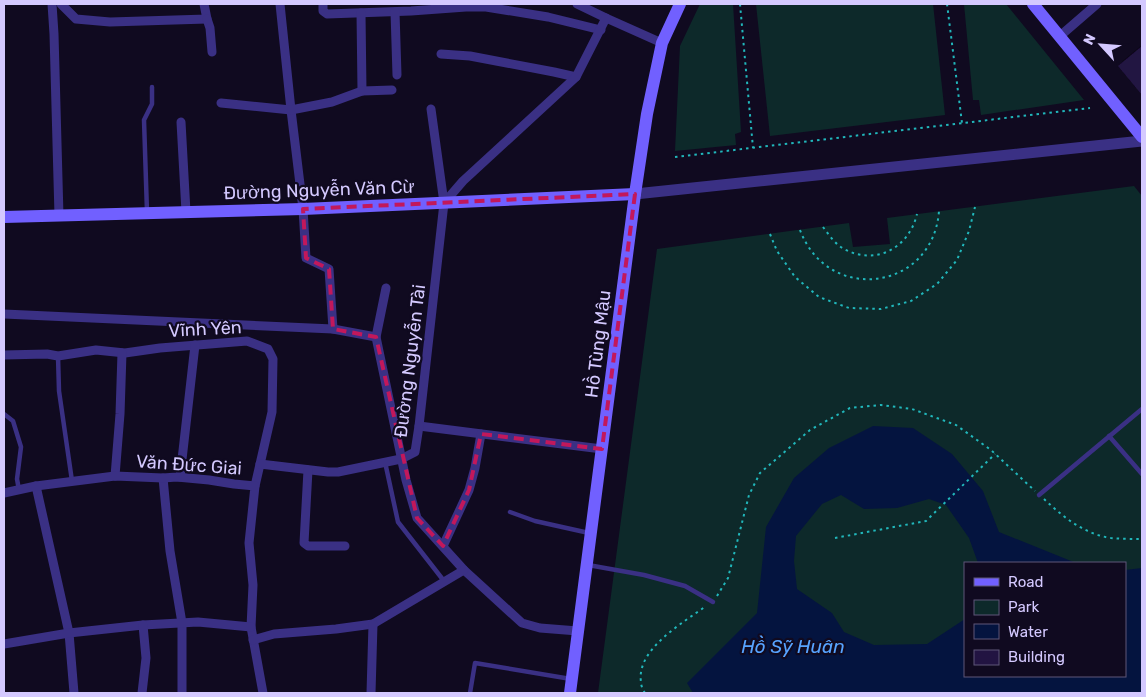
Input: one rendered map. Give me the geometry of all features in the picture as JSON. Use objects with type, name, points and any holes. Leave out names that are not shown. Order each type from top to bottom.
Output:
[{"type":"main road","name":"Hồ Tùng Mậu","points":[[570,693],[647,114],[662,43],[680,4]]},
{"type":"main road","points":[[1033,4],[1142,137]]},
{"type":"main road","name":"Đường Nguyễn Văn Cừ","points":[[4,217],[303,209],[635,194]]},
{"type":"street","points":[[52,4],[59,216]]},
{"type":"street","points":[[61,4],[76,19],[110,22],[207,19]]},
{"type":"street","points":[[204,4],[210,28],[212,52]]},
{"type":"street","points":[[280,4],[303,209],[306,258],[329,269],[333,329]]},
{"type":"street","points":[[323,4],[323,11],[327,14],[486,7],[548,17],[601,30]]},
{"type":"street","points":[[577,4],[662,43]]},
{"type":"street","points":[[1060,36],[1097,4]]},
{"type":"street","points":[[395,12],[397,75]]},
{"type":"street","points":[[361,13],[362,91]]},
{"type":"street","points":[[444,203],[463,181],[576,77],[606,18]]},
{"type":"street","points":[[441,54],[470,56],[576,77]]},
{"type":"street","points":[[221,103],[291,110],[332,102],[362,91],[392,90]]},
{"type":"street","name":"Đường Nguyễn Tài","points":[[431,109],[444,203],[420,426],[415,452],[401,459],[406,480],[417,518],[464,570],[522,623],[540,628],[578,631]]},
{"type":"street","points":[[181,122],[186,212]]},
{"type":"street","points":[[635,194],[1142,141]]},
{"type":"street","points":[[260,464],[338,472],[401,459],[376,336],[386,288]]},
{"type":"street","points":[[4,314],[333,329],[376,336]]},
{"type":"street","name":"Vĩnh Yên","points":[[4,355],[47,354],[58,356],[96,350],[122,353],[247,341],[268,349],[273,360],[272,412],[255,486]]},
{"type":"street","points":[[180,477],[195,345]]},
{"type":"street","points":[[115,476],[122,353]]},
{"type":"street","points":[[420,426],[602,449]]},
{"type":"street","points":[[443,546],[469,490],[481,434]]},
{"type":"street","points":[[308,470],[304,543],[308,546],[345,546]]},
{"type":"street","name":"Văn Đức Giai","points":[[4,493],[36,486],[115,476],[180,477],[255,486],[249,543],[253,585],[252,627],[263,693]]},
{"type":"street","points":[[163,478],[170,552],[182,623],[182,693]]},
{"type":"street","points":[[36,486],[69,634],[74,693]]},
{"type":"street","points":[[253,640],[274,634],[373,624],[464,570]]},
{"type":"street","points":[[4,644],[143,625],[210,623],[252,627]]},
{"type":"street","points":[[371,693],[373,624]]},
{"type":"street","points":[[142,693],[146,658],[143,625]]},
{"type":"lane","points":[[147,213],[144,120],[152,104],[152,87]]},
{"type":"lane","points":[[58,356],[59,391],[72,481]]},
{"type":"lane","points":[[1039,494],[1142,408]]},
{"type":"lane","points":[[4,414],[13,421],[21,447],[17,479],[19,490]]},
{"type":"lane","points":[[1109,436],[1142,474]]},
{"type":"lane","points":[[386,462],[398,522],[445,582]]},
{"type":"lane","points":[[510,512],[535,521],[591,533]]},
{"type":"lane","points":[[587,565],[644,575],[685,586],[713,602]]},
{"type":"lane","points":[[470,693],[475,663],[572,679]]},
{"type":"path","points":[[740,4],[753,148]]},
{"type":"path","points":[[947,4],[962,123]]},
{"type":"path","points":[[675,158],[1090,108]]},
{"type":"path","points":[[770,234],[777,251],[795,278],[820,297],[849,308],[881,309],[911,301],[937,284],[957,260],[969,231],[975,207]]},
{"type":"path","points":[[800,230],[802,237],[814,256],[832,270],[852,279],[875,280],[897,274],[916,261],[930,243],[938,222],[939,212]]},
{"type":"path","points":[[823,227],[843,249],[857,255],[873,256],[888,252],[901,244],[910,232],[917,214]]},
{"type":"path","points":[[645,693],[640,683],[641,668],[649,654],[667,634],[713,602],[728,578],[749,495],[760,473],[810,430],[850,408],[880,406],[912,409],[956,425],[995,454],[1064,518],[1089,532],[1110,538],[1142,539]]},
{"type":"path","points":[[836,538],[926,521],[995,454]]},
{"type":"highlighted area","points":[[635,194],[602,449],[481,434],[469,490],[443,546],[417,518],[376,337],[333,329],[329,269],[306,258],[303,209]]},
{"type":"green space","points":[[700,4],[733,4],[741,132],[735,134],[736,145],[675,151],[680,46]]},
{"type":"green space","points":[[756,4],[933,4],[945,115],[770,136]]},
{"type":"green space","points":[[964,4],[1006,4],[1084,100],[981,115],[979,100],[973,100]]},
{"type":"green space","points":[[1134,186],[1142,196],[1142,693],[598,693],[657,249],[849,223],[853,247],[890,244],[887,218]]},
{"type":"water","name":"Hồ Sỹ Huân","points":[[873,426],[913,428],[952,454],[983,491],[999,532],[1074,562],[978,562],[969,538],[946,505],[929,499],[897,508],[864,509],[841,495],[822,504],[796,536],[794,561],[797,589],[832,613],[844,632],[874,645],[927,644],[964,620],[964,677],[1126,677],[1126,570],[1142,568],[1142,693],[693,693],[687,683],[757,613],[766,527],[794,478],[829,448]]},
{"type":"building","points":[[1142,46],[1142,95],[1118,66]]}]
